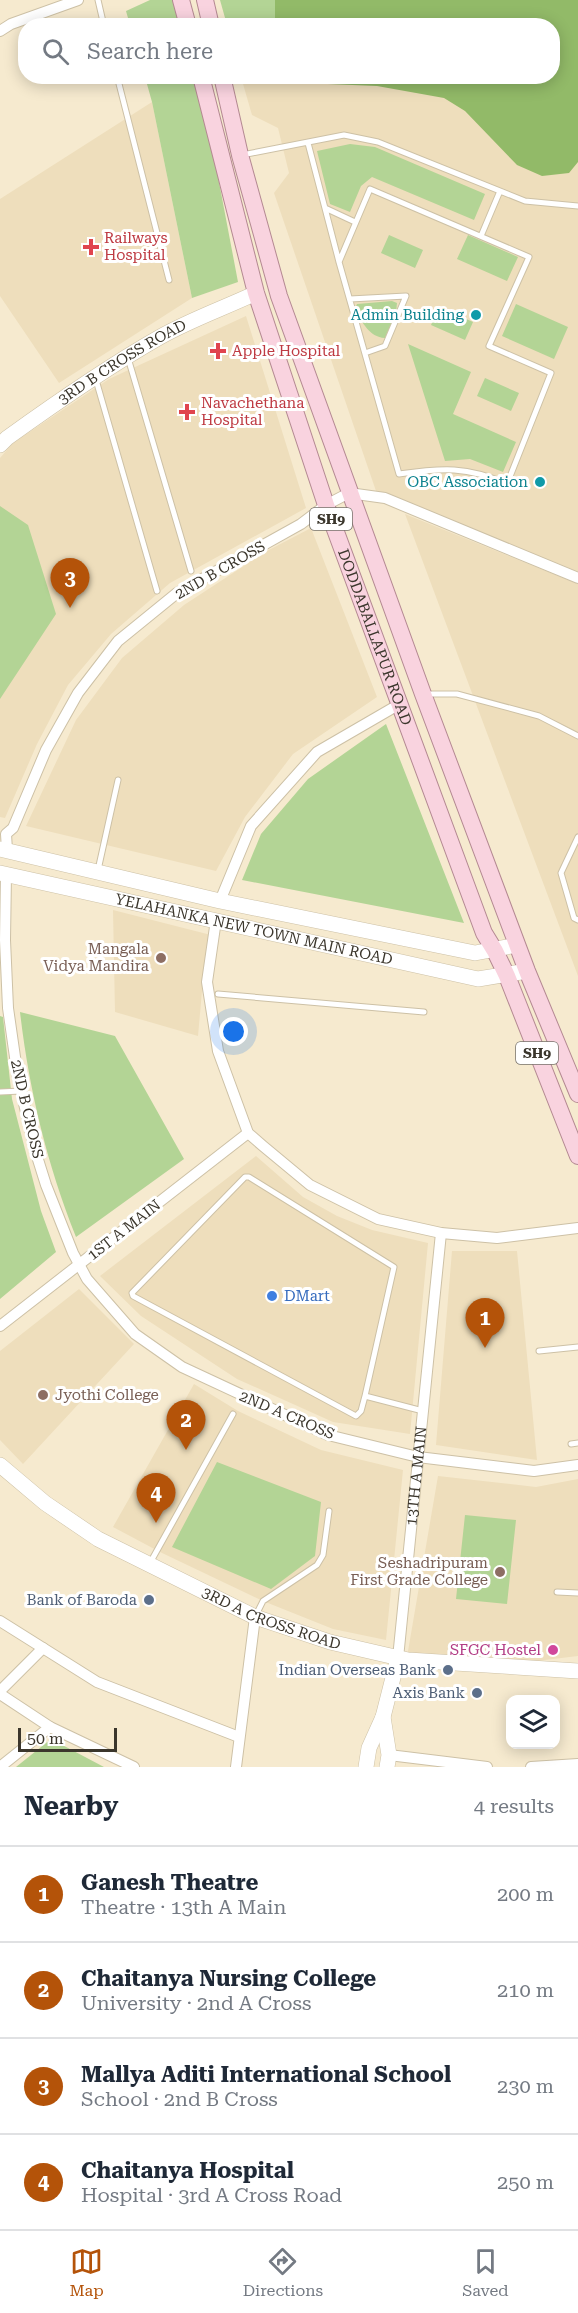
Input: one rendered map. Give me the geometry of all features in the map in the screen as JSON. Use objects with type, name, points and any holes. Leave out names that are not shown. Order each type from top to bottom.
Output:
[{"type":"main road","points":[[181,0],[186,18]]},
{"type":"main road","points":[[205,0],[209,18]]},
{"type":"main road","name":"DODDABALLAPUR ROAD","points":[[203,84],[256,293],[326,505],[484,933],[495,951]]},
{"type":"main road","name":"DODDABALLAPUR ROAD","points":[[224,84],[240,155],[279,296],[423,694],[518,945]]},
{"type":"main road","name":"3RD B CROSS ROAD","points":[[0,445],[95,376],[127,356],[163,335],[256,293]]},
{"type":"main road","name":"YELAHANKA NEW TOWN MAIN ROAD","points":[[4,850],[220,901],[475,953],[518,945]]},
{"type":"main road","name":"YELAHANKA NEW TOWN MAIN ROAD","points":[[3,874],[478,979],[527,971]]},
{"type":"main road","name":"SH9","points":[[518,945],[578,1094]]},
{"type":"main road","name":"SH9","points":[[495,951],[578,1156]]},
{"type":"main road","name":"3RD A CROSS ROAD","points":[[2,1472],[98,1539],[255,1617],[330,1642],[398,1658],[578,1671]]},
{"type":"main road","name":"13TH A MAIN","points":[[383,1717],[398,1658]]},
{"type":"main road","points":[[383,1717],[388,1761]]},
{"type":"main road","points":[[366,1767],[369,1748],[383,1717]]},
{"type":"street","points":[[28,18],[78,0]]},
{"type":"street","points":[[0,31],[18,21]]},
{"type":"street","points":[[349,493],[385,498],[578,578]]},
{"type":"street","name":"2ND B CROSS","points":[[4,850],[6,834],[13,828],[46,750],[78,693],[118,641],[177,593],[301,524],[326,505],[349,493]]},
{"type":"street","points":[[220,901],[251,826],[317,752],[398,705]]},
{"type":"street","name":"2ND B CROSS","points":[[3,874],[6,974],[12,1042],[21,1091],[46,1185],[79,1265]]},
{"type":"street","points":[[216,920],[207,982],[218,1051],[249,1133],[310,1185],[378,1219],[441,1233],[497,1238],[578,1228]]},
{"type":"street","name":"1ST A MAIN","points":[[0,1326],[249,1133]]},
{"type":"street","name":"13TH A MAIN","points":[[398,1658],[441,1233]]},
{"type":"street","name":"2ND A CROSS","points":[[79,1265],[87,1279],[135,1335],[182,1367],[328,1435],[418,1457],[534,1471],[578,1465]]},
{"type":"street","points":[[236,1767],[255,1617]]},
{"type":"street","points":[[0,1621],[97,1682],[239,1737]]},
{"type":"street","points":[[43,1648],[0,1692],[50,1727],[134,1767]]},
{"type":"street","points":[[0,1767],[50,1727]]},
{"type":"street","points":[[388,1761],[487,1767]]},
{"type":"street","points":[[531,1767],[578,1764]]},
{"type":"lane","points":[[98,0],[102,18]]},
{"type":"lane","points":[[119,84],[169,280]]},
{"type":"lane","points":[[240,155],[344,135],[378,142],[525,201],[578,206]]},
{"type":"lane","points":[[308,143],[339,262],[399,474],[438,469],[464,471],[483,474],[507,484],[551,373],[489,346],[529,256],[370,189],[339,262]]},
{"type":"lane","points":[[481,236],[500,191]]},
{"type":"lane","points":[[325,208],[355,222]]},
{"type":"lane","points":[[350,299],[406,296],[385,346],[365,353]]},
{"type":"lane","points":[[127,356],[190,571]]},
{"type":"lane","points":[[95,376],[157,591]]},
{"type":"lane","points":[[423,694],[457,694],[540,716],[578,736]]},
{"type":"lane","points":[[97,872],[118,780]]},
{"type":"lane","points":[[578,837],[561,873],[574,918],[578,920]]},
{"type":"lane","points":[[218,994],[424,1012]]},
{"type":"lane","points":[[0,1092],[21,1091]]},
{"type":"lane","points":[[245,1177],[249,1177],[394,1267],[365,1396],[361,1411],[356,1416],[133,1296],[132,1293],[245,1177]]},
{"type":"lane","points":[[539,1351],[578,1347]]},
{"type":"lane","points":[[365,1396],[423,1411]]},
{"type":"lane","points":[[150,1564],[233,1414]]},
{"type":"lane","points":[[571,1444],[578,1443]]},
{"type":"lane","points":[[255,1617],[263,1601],[317,1565],[323,1555],[328,1511]]},
{"type":"lane","points":[[557,1592],[578,1593]]},
{"type":"shaded area","points":[[578,0],[578,572],[376,491],[274,193],[289,173],[278,128],[252,115],[243,84],[560,84],[560,18]]},
{"type":"shaded area","name":"Railways Hospital","points":[[152,102],[192,298],[59,383],[0,296],[0,199]]},
{"type":"shaded area","points":[[246,316],[306,508],[170,583],[111,634],[68,685],[37,744],[5,818],[0,817],[0,458],[13,443],[109,379]]},
{"type":"shaded area","points":[[405,514],[578,584],[578,976],[451,637]]},
{"type":"shaded area","points":[[311,528],[377,697],[293,754],[245,817],[216,871],[26,826],[76,720],[122,658],[184,605],[265,552]]},
{"type":"shaded area","name":"Mangala Vidya Mandira","points":[[113,910],[211,935],[203,980],[198,1036],[115,1012]]},
{"type":"shaded area","name":"DMart","points":[[256,1156],[303,1197],[337,1216],[372,1230],[428,1243],[410,1434],[333,1422],[237,1379],[141,1316],[100,1276]]},
{"type":"shaded area","points":[[452,1251],[517,1251],[537,1460],[436,1445]]},
{"type":"shaded area","name":"Jyothi College","points":[[79,1289],[134,1344],[23,1464],[0,1440],[0,1351]]},
{"type":"shaded area","points":[[194,1384],[238,1411],[321,1450],[403,1470],[386,1640],[333,1629],[263,1601],[113,1527]]},
{"type":"shaded area","name":"Seshadripuram First Grade College","points":[[438,1476],[536,1487],[578,1479],[578,1656],[528,1662],[407,1657]]},
{"type":"green space","points":[[150,0],[185,0],[189,18],[128,18],[126,11]]},
{"type":"green space","points":[[220,0],[516,0],[502,18],[225,18]]},
{"type":"green space","points":[[275,0],[578,0],[578,162],[569,173],[542,176],[517,165],[465,111],[444,98],[377,86],[328,84],[560,84],[560,18],[275,18]]},
{"type":"green space","points":[[147,84],[200,84],[238,282],[192,298]]},
{"type":"green space","points":[[350,144],[375,147],[485,194],[474,220],[372,177],[361,186],[350,212],[330,204],[317,151]]},
{"type":"green space","points":[[389,235],[423,250],[415,268],[381,253]]},
{"type":"green space","points":[[468,235],[518,257],[507,281],[457,259]]},
{"type":"green space","points":[[392,301],[397,303],[396,313],[385,338],[379,337],[370,332],[355,309],[357,304]]},
{"type":"green space","points":[[516,304],[568,327],[554,359],[502,336]]},
{"type":"green space","points":[[439,307],[473,322],[465,340],[431,325]]},
{"type":"green space","points":[[408,344],[471,372],[453,414],[516,442],[503,472],[470,459],[445,461]]},
{"type":"green space","points":[[485,378],[519,393],[511,411],[477,396]]},
{"type":"green space","points":[[0,506],[28,525],[56,614],[0,699]]},
{"type":"green space","points":[[386,724],[464,923],[242,880],[261,834],[308,779]]},
{"type":"green space","points":[[20,1012],[115,1036],[184,1159],[76,1237],[56,1182],[40,1126],[28,1070]]},
{"type":"green space","points":[[0,1016],[3,1017],[12,1099],[41,1211],[56,1252],[0,1299]]},
{"type":"green space","points":[[217,1462],[321,1502],[315,1556],[271,1589],[172,1547]]},
{"type":"green space","points":[[465,1515],[516,1520],[507,1604],[456,1599]]},
{"type":"green space","points":[[51,1739],[104,1767],[16,1767]]},
{"type":"place","name":"Railways Hospital","points":[[91,247]]},
{"type":"place","name":"Admin Building","points":[[476,315]]},
{"type":"place","name":"Apple Hospital","points":[[218,351]]},
{"type":"place","name":"Navachethana Hospital","points":[[187,412]]},
{"type":"place","name":"OBC Association","points":[[540,482]]},
{"type":"place","name":"Mallya Aditi International School","points":[[70,608]]},
{"type":"place","name":"Mangala Vidya Mandira","points":[[161,958]]},
{"type":"place","name":"DMart","points":[[272,1296]]},
{"type":"place","name":"Ganesh Theatre","points":[[485,1348]]},
{"type":"place","name":"Jyothi College","points":[[43,1395]]},
{"type":"place","name":"Chaitanya Nursing College","points":[[186,1450]]},
{"type":"place","name":"Chaitanya Hospital","points":[[156,1523]]},
{"type":"place","name":"Seshadripuram First Grade College","points":[[500,1572]]},
{"type":"place","name":"Bank of Baroda","points":[[149,1600]]},
{"type":"place","name":"SFGC Hostel","points":[[553,1650]]},
{"type":"place","name":"Indian Overseas Bank","points":[[448,1670]]},
{"type":"place","name":"Axis Bank","points":[[477,1693]]}]
